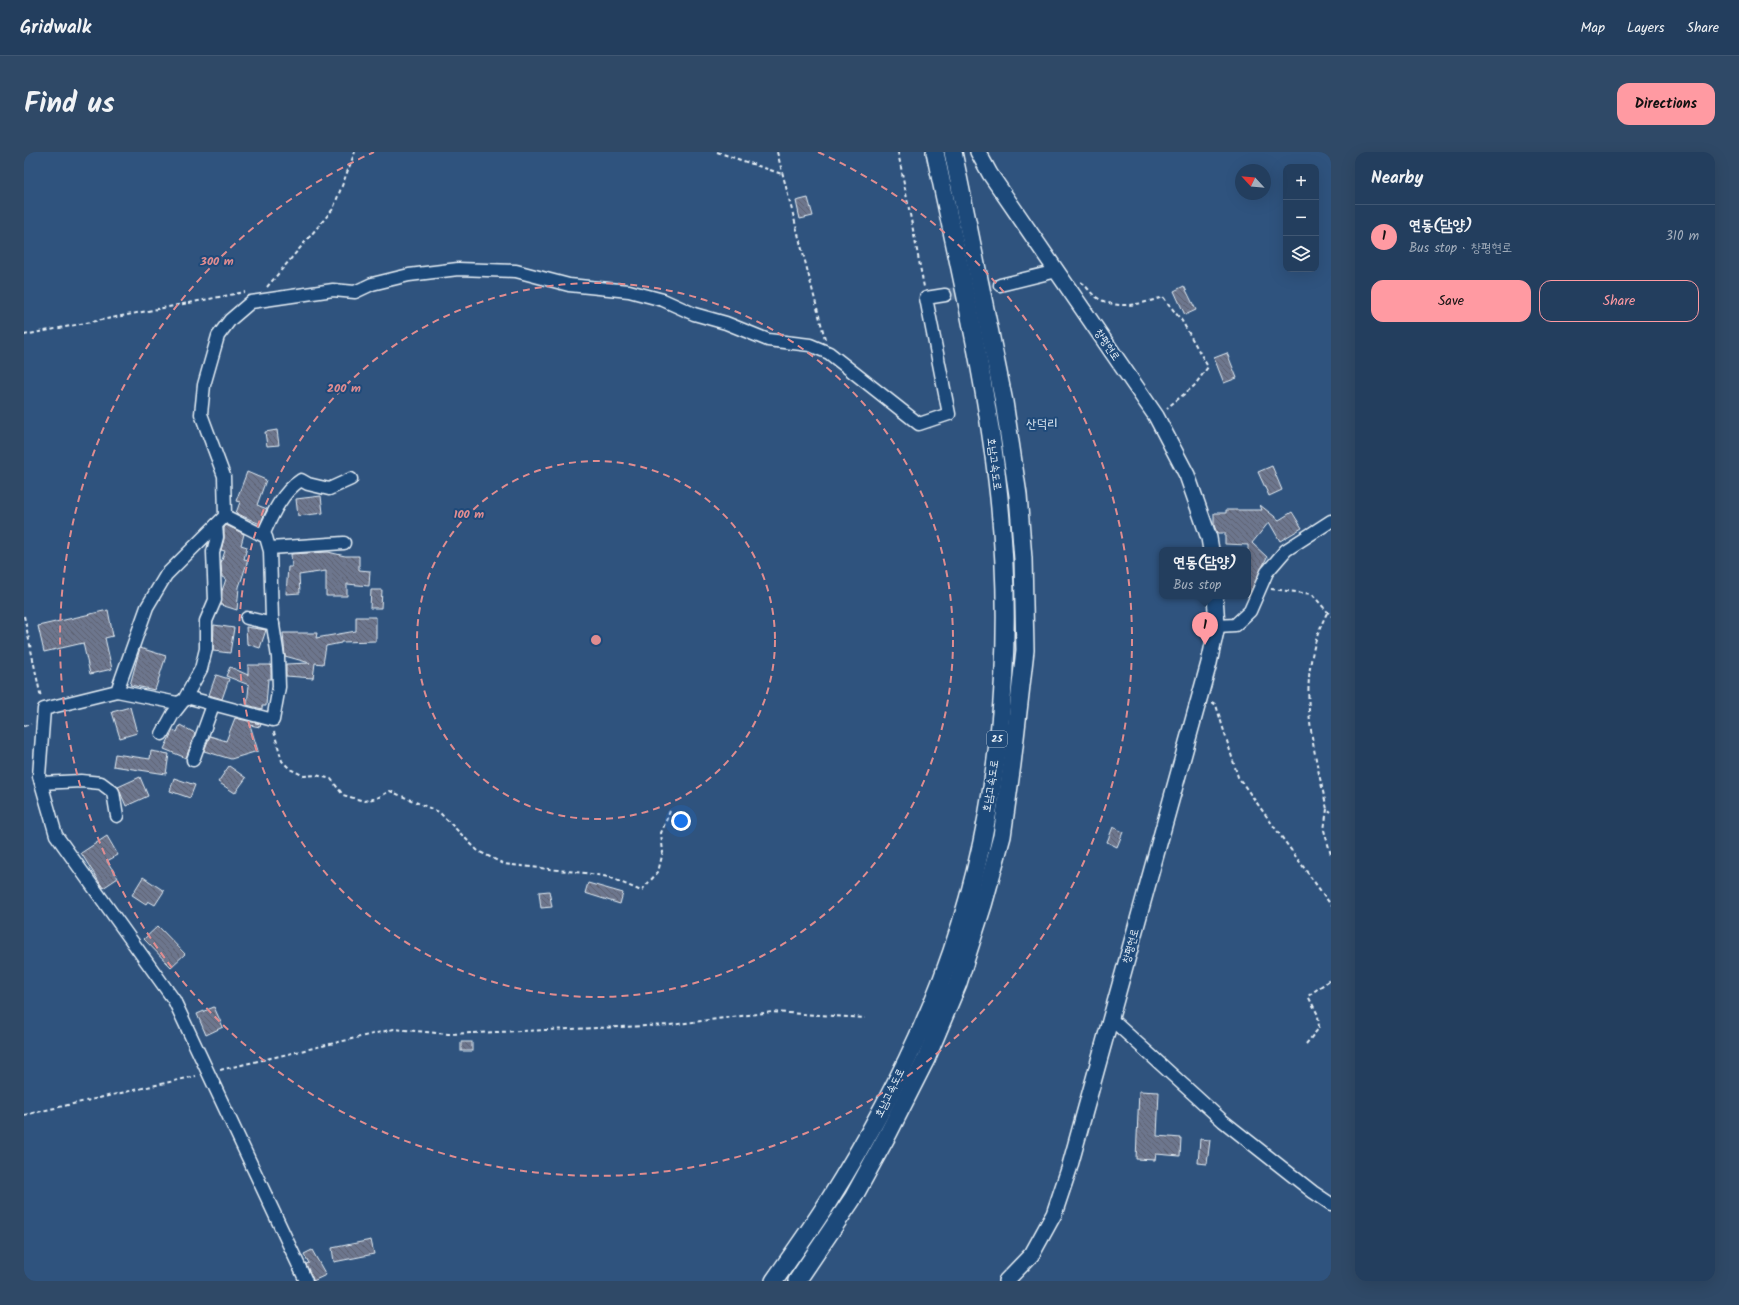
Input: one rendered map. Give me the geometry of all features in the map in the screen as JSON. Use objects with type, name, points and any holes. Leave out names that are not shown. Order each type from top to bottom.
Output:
[{"type":"highway","name":"호남고속도로","points":[[774,1281],[827,1204],[873,1128],[909,1054],[942,980],[965,905],[981,842],[993,776],[1005,650],[1004,569],[997,481],[983,385],[935,152]]},
{"type":"highway","name":"호남고속도로","points":[[797,1281],[853,1198],[888,1134],[926,1059],[958,984],[984,905],[1002,836],[1012,764],[1025,650],[1023,559],[1018,502],[1004,402],[953,152]]},
{"type":"main road","name":"창평현로","points":[[978,152],[990,174],[1156,416],[1187,475],[1209,538],[1210,547]]},
{"type":"main road","name":"창평현로","points":[[1006,1281],[1032,1254],[1054,1214],[1069,1169],[1200,693],[1217,626],[1215,599]]},
{"type":"street","points":[[117,691],[147,607],[166,575],[225,516],[224,476],[201,414],[204,385],[218,336],[251,296],[333,290],[355,292],[372,284],[409,275],[458,269],[516,271],[569,285],[629,291],[663,300],[694,314],[726,323],[768,340],[810,345],[828,353],[919,424],[949,414],[926,298],[945,295]]},
{"type":"street","points":[[1000,285],[1057,271]]},
{"type":"street","points":[[263,535],[279,503],[293,485],[301,480],[308,484],[329,490],[351,479]]},
{"type":"street","points":[[225,516],[266,537],[270,548],[273,624],[278,657],[279,687],[273,720],[190,698],[177,703],[117,691],[44,709],[39,776],[56,835],[174,1000],[306,1281]]},
{"type":"street","points":[[1217,626],[1235,625],[1250,611],[1267,572],[1286,550],[1331,521]]},
{"type":"street","points":[[162,734],[173,714],[184,700],[201,669],[206,649],[206,621],[215,600],[213,552],[217,537],[216,525]]},
{"type":"street","points":[[270,548],[344,543]]},
{"type":"street","points":[[247,618],[273,624]]},
{"type":"street","points":[[194,760],[213,705]]},
{"type":"street","points":[[41,783],[81,781],[101,783],[113,792],[116,816]]},
{"type":"street","points":[[1111,1019],[1223,1121],[1313,1192],[1331,1204]]},
{"type":"path","points":[[24,335],[251,296],[267,287],[333,209],[355,152]]},
{"type":"path","points":[[717,152],[782,174]]},
{"type":"path","points":[[776,152],[828,353]]},
{"type":"path","points":[[898,152],[926,298]]},
{"type":"path","points":[[1076,280],[1083,283],[1096,297],[1111,304],[1138,305],[1163,297],[1182,321],[1208,367],[1194,386],[1156,416]]},
{"type":"path","points":[[1260,587],[1312,594],[1331,616]]},
{"type":"path","points":[[1327,613],[1319,628],[1311,660],[1307,703],[1310,728],[1327,809],[1324,830],[1331,855]]},
{"type":"path","points":[[24,616],[44,709]]},
{"type":"path","points":[[1200,693],[1216,705],[1238,777],[1331,904]]},
{"type":"path","points":[[273,720],[274,736],[282,761],[290,769],[304,776],[316,775],[331,779],[343,795],[364,801],[377,798],[390,791],[439,812],[478,851],[504,864],[609,877],[641,891],[658,872],[664,852],[661,833],[670,811]]},
{"type":"path","points":[[1327,809],[1331,812]]},
{"type":"path","points":[[1306,1044],[1319,1028],[1318,1015],[1308,996],[1331,979]]},
{"type":"path","points":[[24,1115],[394,1029],[448,1034],[670,1025],[772,1012],[865,1018]]},
{"type":"building","points":[[808,198],[813,216],[800,219],[796,201]]},
{"type":"building","points":[[1184,286],[1196,310],[1185,315],[1174,291]]},
{"type":"building","points":[[1227,353],[1237,378],[1224,383],[1214,358]]},
{"type":"building","points":[[277,430],[279,445],[267,446],[265,432]]},
{"type":"building","points":[[1272,466],[1282,490],[1269,496],[1258,472]]},
{"type":"building","points":[[247,472],[266,480],[257,505],[267,509],[260,524],[236,513],[240,502],[236,501]]},
{"type":"building","points":[[321,496],[323,513],[298,516],[296,499]]},
{"type":"building","points":[[1260,505],[1279,520],[1292,512],[1302,528],[1280,541],[1269,522],[1252,543],[1267,557],[1251,591],[1251,547],[1248,547],[1248,545],[1225,544],[1225,533],[1217,533],[1214,525],[1214,513],[1226,513],[1226,510],[1262,510]]},
{"type":"building","points":[[226,525],[244,534],[241,545],[247,547],[244,559],[248,560],[239,587],[237,610],[221,605],[222,591],[226,579],[222,577],[221,563],[225,551],[221,550],[224,539],[224,528]]},
{"type":"building","points":[[328,552],[345,556],[359,556],[359,570],[370,571],[369,586],[347,584],[347,596],[326,596],[326,571],[299,575],[300,593],[286,594],[288,567],[292,567],[291,554]]},
{"type":"building","points":[[371,590],[382,590],[381,608],[370,608]]},
{"type":"building","points":[[108,610],[113,636],[105,638],[112,669],[90,674],[83,643],[44,652],[38,626]]},
{"type":"building","points":[[356,617],[376,617],[376,641],[341,642],[326,646],[323,664],[315,663],[313,678],[286,676],[286,664],[310,663],[285,656],[283,633],[317,633],[316,638],[356,631]]},
{"type":"building","points":[[214,625],[234,628],[230,653],[213,651]]},
{"type":"building","points":[[246,627],[266,630],[260,648],[247,644]]},
{"type":"building","points":[[140,648],[166,656],[155,690],[130,685]]},
{"type":"building","points":[[248,665],[271,665],[271,679],[268,679],[266,706],[262,706],[262,709],[247,705],[249,685],[226,676],[230,667],[248,675]]},
{"type":"building","points":[[216,675],[229,679],[222,699],[209,695]]},
{"type":"building","points":[[130,707],[137,733],[120,738],[112,712]]},
{"type":"building","points":[[235,718],[261,724],[260,727],[250,725],[258,751],[231,759],[204,751],[210,736],[226,741]]},
{"type":"building","points":[[180,725],[195,733],[186,758],[164,749],[173,730],[177,732]]},
{"type":"building","points":[[151,751],[169,754],[166,774],[113,766],[115,754],[150,759]]},
{"type":"building","points":[[229,766],[246,778],[235,793],[218,782]]},
{"type":"building","points":[[140,777],[148,796],[126,806],[118,787]]},
{"type":"building","points":[[174,778],[195,785],[190,798],[170,791]]},
{"type":"building","points":[[1113,827],[1123,832],[1117,847],[1107,842]]},
{"type":"building","points":[[107,836],[118,855],[107,861],[118,878],[103,888],[81,853]]},
{"type":"building","points":[[143,877],[164,891],[155,905],[148,901],[146,904],[132,895]]},
{"type":"building","points":[[588,883],[623,893],[620,904],[585,893]]},
{"type":"building","points":[[549,891],[552,907],[541,908],[539,892]]},
{"type":"building","points":[[158,926],[185,954],[171,967],[144,939]]},
{"type":"building","points":[[214,1007],[223,1027],[206,1035],[197,1014]]},
{"type":"building","points":[[461,1042],[472,1042],[472,1051],[461,1051]]},
{"type":"building","points":[[1139,1091],[1159,1092],[1157,1136],[1181,1138],[1180,1156],[1156,1154],[1155,1160],[1136,1159]]},
{"type":"building","points":[[1200,1139],[1210,1140],[1207,1164],[1198,1163]]},
{"type":"building","points":[[371,1240],[374,1254],[334,1262],[332,1248]]},
{"type":"building","points":[[312,1250],[326,1275],[313,1281],[306,1264],[309,1263],[304,1254]]},
{"type":"tunnel","points":[[945,295],[1000,285]]},
{"type":"place","name":"연동(담양)","points":[[1205,645]]},
{"type":"district","name":"산덕리","points":[[1042,424]]}]
